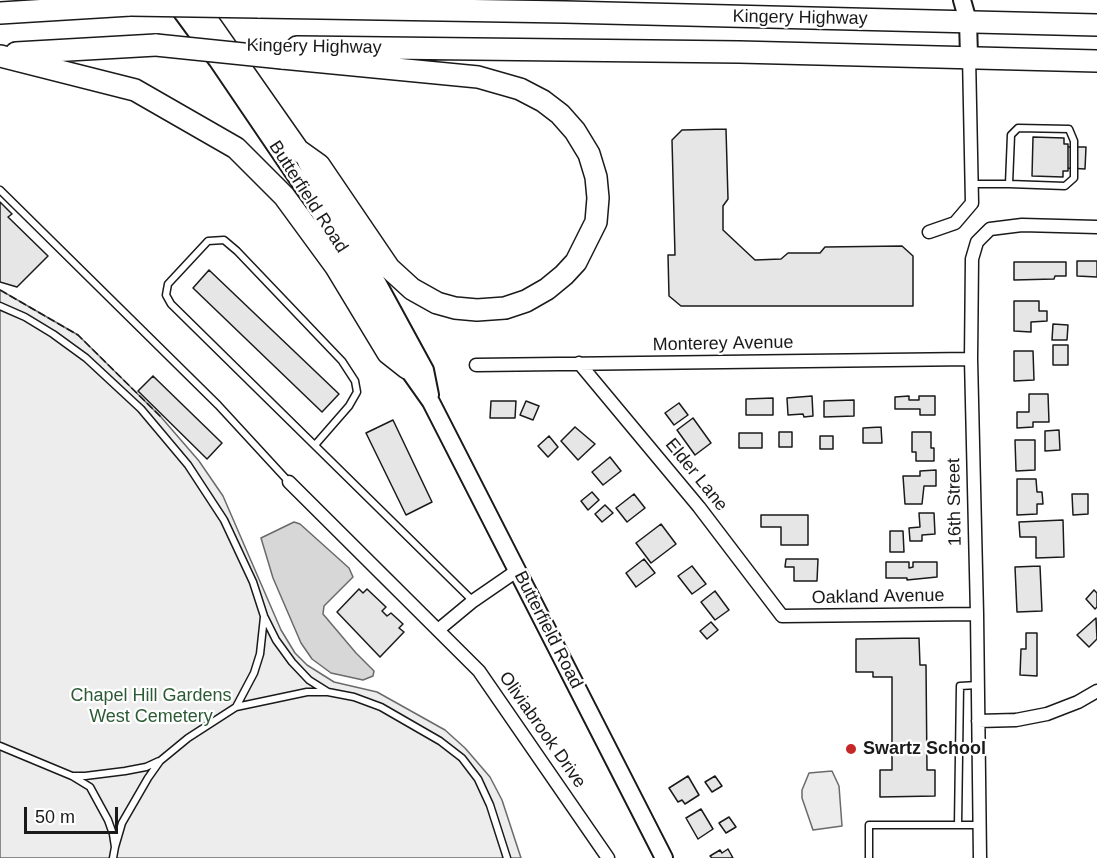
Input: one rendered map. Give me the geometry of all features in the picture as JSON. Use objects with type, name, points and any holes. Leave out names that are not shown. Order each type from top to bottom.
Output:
[{"type":"highway","name":"Butterfield Road","points":[[193,0],[298,150]]},
{"type":"highway","points":[[619,0],[669,8],[831,19]]},
{"type":"highway","name":"Kingery Highway","points":[[0,13],[130,5],[268,4],[1097,25]]},
{"type":"highway","points":[[0,55],[156,45],[279,52],[478,78],[520,89],[543,101],[560,114],[575,131],[589,154],[596,177],[598,198],[596,222],[576,262],[547,289],[526,301],[505,308],[455,309],[423,297],[400,280],[389,268],[318,165],[298,150]]},
{"type":"highway","name":"Kingery Highway","points":[[279,52],[738,52],[1097,61]]},
{"type":"highway","points":[[0,55],[135,90],[236,148],[284,196],[331,259],[388,353],[407,368]]},
{"type":"main road","name":"Butterfield Road","points":[[173,0],[217,60],[310,198],[346,256],[407,368],[431,402],[664,858]]},
{"type":"main road","points":[[962,0],[968,21],[969,56]]},
{"type":"main road","points":[[968,21],[974,0]]},
{"type":"main road","name":"Butterfield Road","points":[[298,150],[358,247],[425,370],[431,402]]},
{"type":"street","points":[[929,232],[955,223],[972,203],[969,56]]},
{"type":"street","name":"16th Street","points":[[980,858],[971,359],[972,259],[977,242],[990,228],[1022,225],[1097,227]]},
{"type":"street","name":"Monterey Avenue","points":[[476,365],[971,359]]},
{"type":"street","name":"Elder Lane","points":[[579,363],[707,516],[780,614]]},
{"type":"street","name":"Oliviabrook Drive","points":[[289,482],[479,671],[608,858]]},
{"type":"street","points":[[438,630],[473,601],[518,570]]},
{"type":"street","name":"Oakland Avenue","points":[[780,614],[782,616],[977,614]]},
{"type":"street","points":[[978,721],[1016,720],[1047,714],[1078,702],[1097,691]]},
{"type":"lane","points":[[971,184],[1065,186],[1074,177],[1074,141],[1069,129],[1018,128],[1011,135],[1010,184]]},
{"type":"lane","points":[[0,190],[218,405],[289,482]]},
{"type":"lane","points":[[315,445],[349,406],[357,392],[355,381],[342,361],[237,251],[224,240],[208,241],[168,284],[166,295],[171,304],[473,601]]},
{"type":"lane","points":[[0,306],[53,333],[100,370],[148,417],[188,465],[224,520],[253,582],[264,616],[276,640],[309,680],[328,692]]},
{"type":"lane","points":[[236,707],[254,673],[260,654],[264,616]]},
{"type":"lane","points":[[958,825],[960,686],[978,685]]},
{"type":"lane","points":[[113,858],[122,823],[148,778],[160,761],[188,738],[236,707],[307,692],[328,692],[354,697],[381,707],[440,741],[462,758],[478,779],[490,805],[507,858]]},
{"type":"lane","points":[[0,746],[72,776],[90,788],[113,834],[115,847]]},
{"type":"lane","points":[[72,776],[116,773],[146,767],[160,761]]},
{"type":"lane","points":[[869,858],[870,825],[979,825]]},
{"type":"green space","name":"Chapel Hill Gardens West Cemetery","points":[[0,290],[78,335],[161,417],[199,461],[223,496],[281,630],[295,653],[307,665],[334,682],[377,692],[445,730],[465,748],[490,777],[502,800],[521,858],[0,858]]},
{"type":"green space","points":[[832,771],[839,786],[842,826],[813,830],[802,798],[802,790],[809,773]]},
{"type":"shaded area","points":[[294,522],[300,524],[349,568],[353,577],[324,606],[323,614],[374,671],[373,676],[363,680],[331,673],[312,659],[301,643],[273,578],[261,538]]},
{"type":"building","points":[[726,129],[728,199],[723,206],[723,230],[755,260],[781,259],[788,253],[820,253],[825,247],[902,246],[913,256],[913,306],[681,306],[669,296],[668,255],[675,255],[672,140],[682,130]]},
{"type":"building","points":[[1033,137],[1064,138],[1064,144],[1068,144],[1068,171],[1063,171],[1063,177],[1032,176]]},
{"type":"building","points":[[1068,147],[1086,147],[1085,169],[1068,168]]},
{"type":"building","points":[[0,202],[12,214],[8,217],[48,256],[17,287],[0,282]]},
{"type":"building","points":[[1077,261],[1097,261],[1097,277],[1077,276]]},
{"type":"building","points":[[1014,262],[1066,262],[1066,276],[1055,276],[1054,279],[1014,280]]},
{"type":"building","points":[[209,270],[339,394],[322,412],[193,288]]},
{"type":"building","points":[[1014,301],[1039,301],[1039,311],[1047,311],[1047,321],[1031,322],[1031,332],[1014,331]]},
{"type":"building","points":[[1053,324],[1068,325],[1067,340],[1052,340]]},
{"type":"building","points":[[1053,345],[1068,345],[1068,365],[1053,365]]},
{"type":"building","points":[[1014,351],[1033,351],[1034,380],[1014,381]]},
{"type":"building","points":[[153,376],[222,443],[207,459],[138,391]]},
{"type":"building","points":[[1029,394],[1048,394],[1049,422],[1033,422],[1033,427],[1017,428],[1017,412],[1029,412]]},
{"type":"building","points":[[812,396],[813,416],[788,415],[787,398]]},
{"type":"building","points":[[909,396],[909,400],[919,400],[919,396],[935,396],[935,415],[920,415],[920,409],[895,409],[895,397]]},
{"type":"building","points":[[773,398],[773,415],[746,415],[746,399]]},
{"type":"building","points":[[854,400],[854,416],[824,417],[824,401]]},
{"type":"building","points":[[491,401],[516,401],[515,418],[490,418]]},
{"type":"building","points":[[526,401],[539,406],[533,420],[520,415]]},
{"type":"building","points":[[679,403],[688,415],[674,425],[665,413]]},
{"type":"building","points":[[693,418],[711,443],[695,455],[677,430]]},
{"type":"building","points":[[393,420],[432,502],[406,515],[366,433]]},
{"type":"building","points":[[575,427],[595,444],[578,460],[561,441]]},
{"type":"building","points":[[881,427],[882,443],[863,443],[863,428]]},
{"type":"building","points":[[1059,430],[1060,450],[1045,451],[1045,431]]},
{"type":"building","points":[[779,432],[792,432],[792,447],[779,447]]},
{"type":"building","points":[[912,432],[931,432],[934,461],[916,461],[916,452],[912,452]]},
{"type":"building","points":[[739,433],[762,433],[762,448],[739,448]]},
{"type":"building","points":[[549,436],[558,447],[548,457],[538,446]]},
{"type":"building","points":[[820,436],[833,436],[833,449],[820,449]]},
{"type":"building","points":[[1015,440],[1035,440],[1035,470],[1016,471]]},
{"type":"building","points":[[610,457],[621,471],[603,485],[592,472]]},
{"type":"building","points":[[936,470],[936,486],[924,486],[922,504],[905,504],[903,476],[920,476],[920,471]]},
{"type":"building","points":[[1017,479],[1036,479],[1037,492],[1042,492],[1043,504],[1037,504],[1037,514],[1017,515]]},
{"type":"building","points":[[592,492],[599,500],[588,510],[581,501]]},
{"type":"building","points":[[634,494],[645,508],[627,522],[616,508]]},
{"type":"building","points":[[1072,494],[1088,494],[1088,514],[1073,515]]},
{"type":"building","points":[[605,505],[613,513],[602,522],[595,514]]},
{"type":"building","points":[[919,513],[934,513],[935,534],[922,535],[922,541],[910,541],[909,528],[920,527]]},
{"type":"building","points":[[761,515],[808,515],[808,545],[781,545],[781,527],[761,527]]},
{"type":"building","points":[[1063,520],[1064,557],[1036,558],[1036,537],[1020,537],[1019,522]]},
{"type":"building","points":[[661,524],[676,544],[651,563],[636,543]]},
{"type":"building","points":[[890,531],[903,531],[904,552],[890,552]]},
{"type":"building","points":[[644,559],[655,573],[636,587],[626,573]]},
{"type":"building","points":[[786,559],[818,559],[817,581],[794,581],[794,567],[785,567]]},
{"type":"building","points":[[886,562],[909,562],[909,568],[913,567],[913,562],[937,562],[937,577],[907,580],[907,578],[886,578]]},
{"type":"building","points":[[692,566],[706,584],[692,594],[678,576]]},
{"type":"building","points":[[1040,566],[1042,611],[1017,612],[1015,567]]},
{"type":"building","points":[[359,589],[363,593],[367,589],[386,607],[382,611],[387,616],[391,613],[403,624],[399,628],[404,632],[380,657],[337,612]]},
{"type":"building","points":[[1094,590],[1097,593],[1095,609],[1086,599]]},
{"type":"building","points":[[715,591],[729,610],[715,620],[701,602]]},
{"type":"building","points":[[1096,618],[1097,639],[1089,647],[1077,635]]},
{"type":"building","points":[[711,622],[718,630],[707,639],[700,631]]},
{"type":"building","points":[[1026,633],[1037,633],[1037,676],[1020,675],[1021,649],[1026,649]]},
{"type":"building","points":[[919,638],[920,665],[926,665],[927,770],[935,770],[935,796],[880,797],[880,770],[892,770],[892,677],[873,677],[873,672],[856,672],[856,639]]},
{"type":"building","points":[[688,776],[699,795],[685,804],[682,800],[678,802],[669,788]]},
{"type":"building","points":[[715,776],[722,786],[712,792],[705,782]]},
{"type":"building","points":[[701,809],[713,829],[698,839],[686,818]]},
{"type":"building","points":[[729,817],[736,827],[726,833],[719,823]]},
{"type":"building","points":[[728,849],[733,858],[712,858],[710,856],[720,850],[722,853]]},
{"type":"fence","points":[[0,290],[78,335],[161,417]]},
{"type":"place","name":"Swartz School","points":[[851,749]]}]
